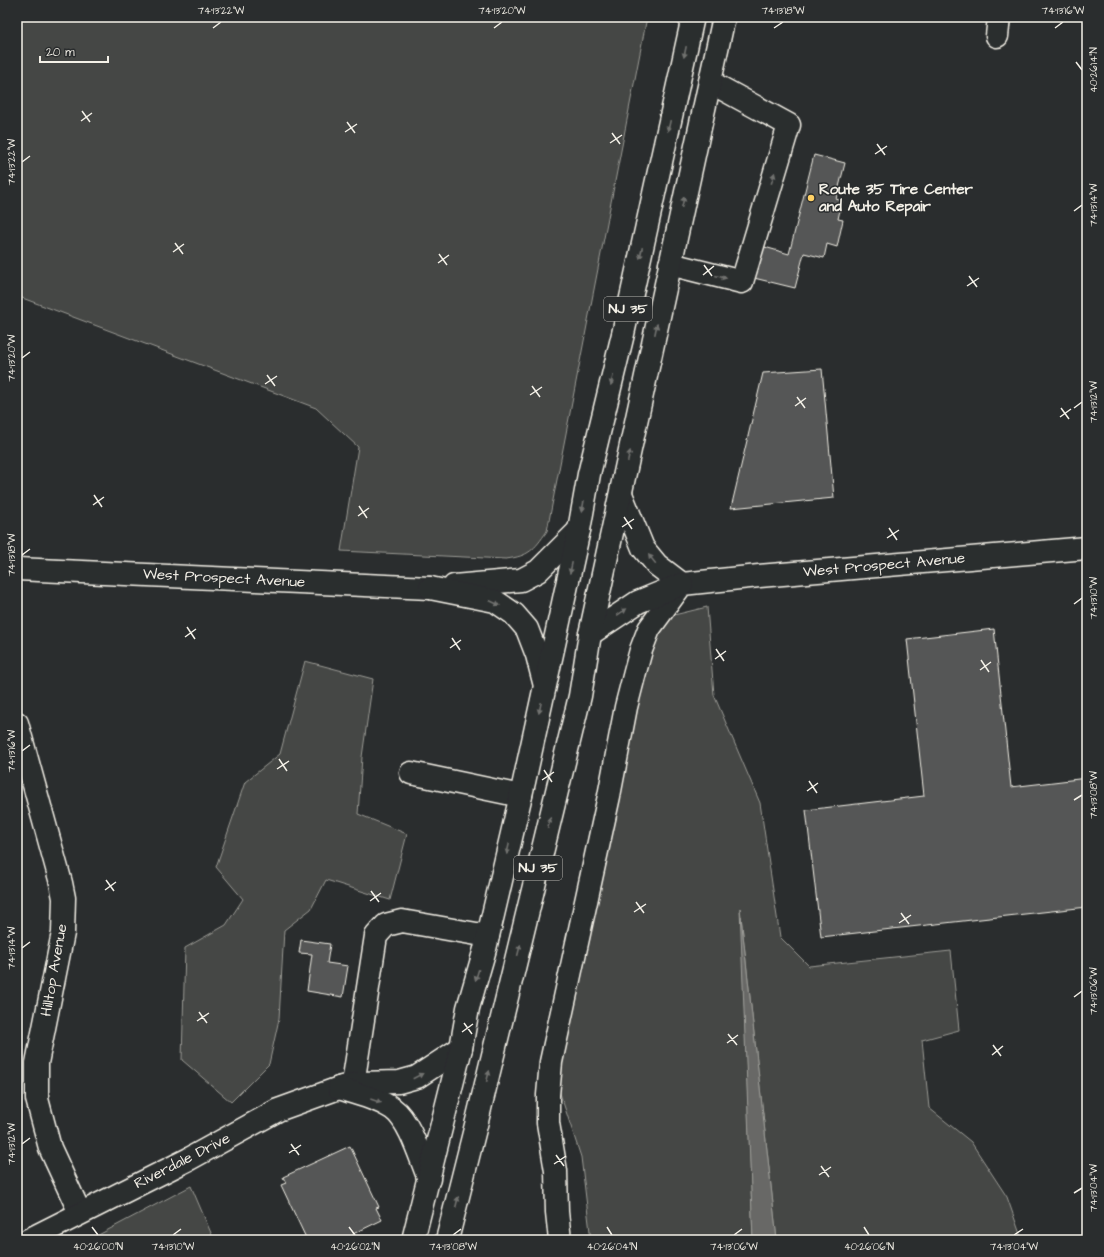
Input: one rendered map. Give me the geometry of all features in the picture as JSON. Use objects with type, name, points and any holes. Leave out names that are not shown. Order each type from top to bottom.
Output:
[{"type":"main road","name":"NJ 35","points":[[413,1240],[461,1048],[468,1008],[488,936],[521,796],[579,530],[589,474],[623,334],[693,17]]},
{"type":"main road","name":"NJ 35","points":[[447,1240],[478,1121],[576,712],[590,634],[724,17]]},
{"type":"main road","points":[[670,264],[742,282],[789,125],[710,82]]},
{"type":"main road","points":[[560,1240],[557,1212],[556,1172],[548,1124],[548,1095],[551,1062],[609,796],[626,707],[641,650],[649,629],[682,584],[657,565],[643,548],[621,494]]},
{"type":"main road","points":[[430,588],[521,580],[538,571],[579,530]]},
{"type":"main road","name":"West Prospect Avenue","points":[[590,634],[638,602],[682,584],[767,575],[1087,548]]},
{"type":"main road","name":"West Prospect Avenue","points":[[17,569],[430,588]]},
{"type":"main road","points":[[430,588],[495,602],[514,614],[527,629],[537,655],[545,687]]},
{"type":"main road","name":"Hilltop Avenue","points":[[17,723],[64,898],[63,932],[37,1063],[37,1099],[50,1148],[80,1213]]},
{"type":"main road","points":[[411,773],[521,796]]},
{"type":"main road","points":[[429,1179],[405,1120],[394,1109],[346,1086],[376,936],[386,926],[402,921],[488,936]]},
{"type":"main road","name":"Riverdale Drive","points":[[28,1240],[189,1159],[278,1110],[346,1086],[360,1083],[399,1082],[417,1077],[461,1048]]},
{"type":"shaded area","points":[[17,17],[647,17],[547,531],[530,551],[514,558],[506,559],[341,551],[358,447],[316,408],[17,296]]},
{"type":"shaded area","points":[[707,607],[714,695],[760,803],[780,937],[809,966],[951,951],[959,1030],[922,1040],[929,1108],[971,1142],[1007,1197],[1021,1237],[1020,1240],[777,1240],[741,916],[753,1240],[591,1240],[581,1157],[557,1084],[653,637],[666,617]]},
{"type":"shaded area","points":[[305,661],[373,679],[362,757],[358,814],[407,834],[390,900],[326,880],[311,909],[284,930],[279,1019],[269,1064],[231,1102],[182,1060],[185,948],[226,925],[243,899],[216,867],[245,782],[280,754]]},
{"type":"shaded area","points":[[740,908],[777,1240],[753,1240]]},
{"type":"shaded area","points":[[191,1186],[214,1240],[89,1240]]},
{"type":"building","points":[[814,155],[845,163],[836,199],[842,201],[838,219],[843,220],[837,247],[827,244],[824,258],[804,253],[795,288],[754,278],[761,246],[789,254]]},
{"type":"building","points":[[822,369],[834,498],[731,508],[763,373]]},
{"type":"building","points":[[994,629],[1011,787],[1087,778],[1087,907],[821,937],[806,810],[924,796],[907,639]]},
{"type":"building","points":[[301,940],[330,944],[327,963],[348,966],[343,997],[307,991],[312,954],[299,953]]},
{"type":"building","points":[[350,1146],[379,1207],[376,1208],[382,1220],[353,1234],[356,1240],[307,1240],[281,1185],[286,1183],[283,1177]]},
{"type":"place","name":"Route 35 Tire Center and Auto Repair","points":[[811,198]]}]
